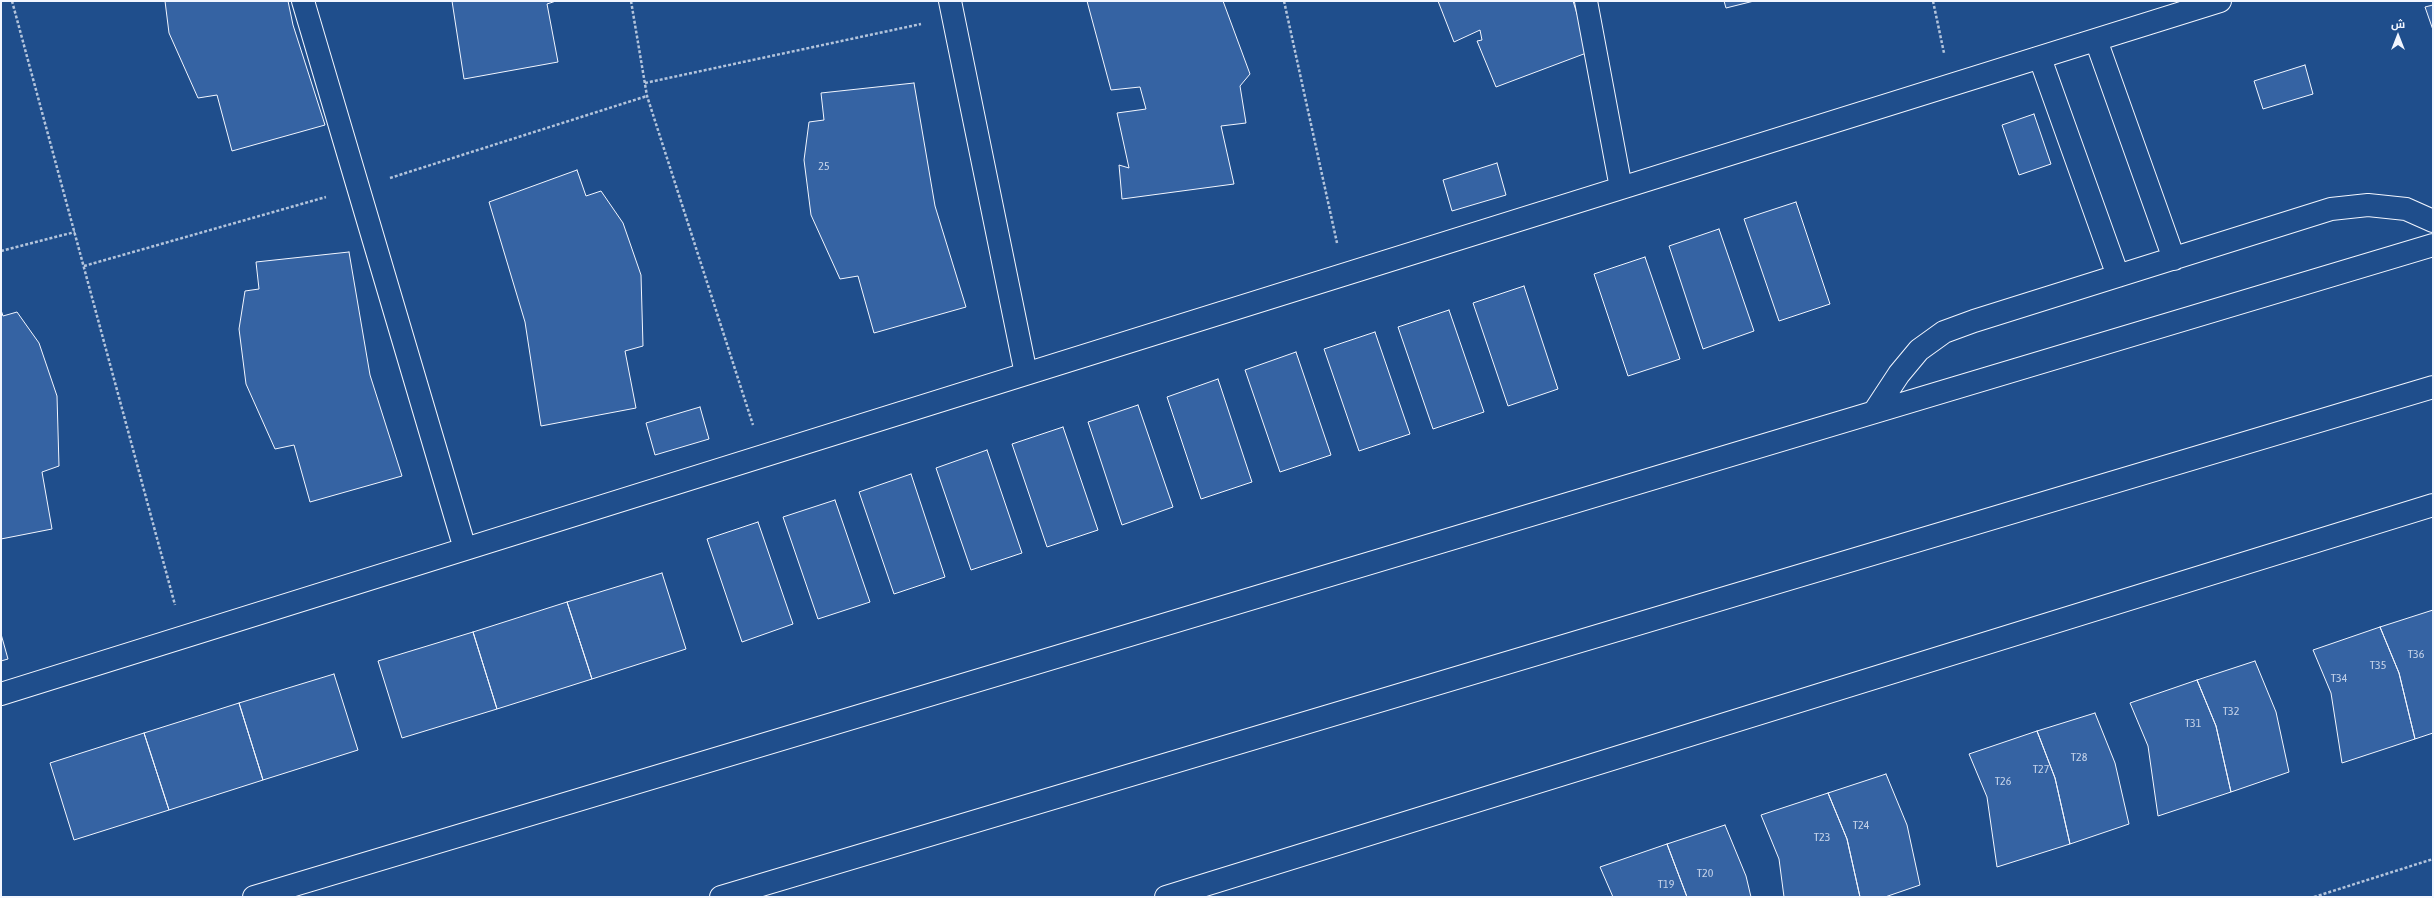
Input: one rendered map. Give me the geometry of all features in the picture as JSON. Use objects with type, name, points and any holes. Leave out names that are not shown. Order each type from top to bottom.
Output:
[{"type":"street","points":[[303,1],[465,549]]},
{"type":"street","points":[[1586,1],[1621,188]]},
{"type":"street","points":[[1,694],[2220,1]]},
{"type":"street","points":[[951,9],[1026,374]]},
{"type":"street","points":[[2096,40],[2174,259]]},
{"type":"street","points":[[2040,58],[2118,276]]},
{"type":"street","points":[[1874,412],[1899,374],[1919,350],[1944,332],[2331,209],[2368,205],[2398,208],[2406,209],[2433,221]]},
{"type":"street","points":[[254,897],[2433,245]]},
{"type":"street","points":[[721,897],[2433,387]]},
{"type":"street","points":[[1166,897],[2433,505]]},
{"type":"path","points":[[12,1],[184,637]]},
{"type":"path","points":[[631,1],[647,96],[763,456]]},
{"type":"path","points":[[1284,1],[1344,274]]},
{"type":"path","points":[[1932,1],[1951,85]]},
{"type":"path","points":[[645,83],[951,9]]},
{"type":"path","points":[[84,266],[358,188],[647,96]]},
{"type":"path","points":[[1,251],[75,232]]},
{"type":"path","points":[[2314,897],[2433,859]]},
{"type":"building","points":[[165,1],[288,1],[293,25],[325,125],[232,151],[217,95],[198,98],[169,33]]},
{"type":"building","points":[[452,1],[556,1],[547,4],[558,62],[464,79]]},
{"type":"building","points":[[1087,1],[1223,1],[1250,74],[1240,86],[1246,123],[1221,126],[1234,184],[1122,199],[1119,165],[1129,168],[1117,113],[1146,109],[1140,87],[1111,90]]},
{"type":"building","points":[[1438,1],[1573,1],[1589,52],[1496,87],[1477,41],[1482,40],[1480,30],[1454,42]]},
{"type":"building","points":[[1724,1],[1754,1],[1726,8]]},
{"type":"building","points":[[2433,5],[2433,30],[2425,7]]},
{"type":"building","points":[[2305,65],[2313,94],[2263,109],[2254,81]]},
{"type":"building","points":[[914,83],[935,206],[966,307],[874,333],[858,276],[840,279],[811,215],[804,160],[809,122],[824,120],[821,93]]},
{"type":"building","points":[[2034,114],[2051,164],[2019,175],[2002,125]]},
{"type":"building","points":[[1497,163],[1506,195],[1452,211],[1443,180]]},
{"type":"building","points":[[577,170],[586,196],[601,191],[623,223],[641,275],[643,346],[625,351],[636,408],[541,426],[525,322],[489,202]]},
{"type":"building","points":[[1796,202],[1830,304],[1779,321],[1744,219]]},
{"type":"building","points":[[1719,229],[1754,331],[1703,349],[1669,246]]},
{"type":"building","points":[[349,252],[370,375],[402,476],[310,502],[294,445],[275,449],[246,384],[239,329],[245,291],[259,289],[256,262]]},
{"type":"building","points":[[1645,257],[1680,359],[1628,376],[1594,274]]},
{"type":"building","points":[[1524,286],[1558,389],[1508,406],[1473,303]]},
{"type":"building","points":[[1,310],[3,316],[17,312],[39,343],[57,396],[59,466],[42,472],[52,529],[1,539]]},
{"type":"building","points":[[1449,310],[1484,412],[1433,429],[1398,327]]},
{"type":"building","points":[[1375,332],[1410,434],[1359,451],[1324,349]]},
{"type":"building","points":[[1296,352],[1331,455],[1280,472],[1245,370]]},
{"type":"building","points":[[1218,379],[1252,482],[1201,499],[1167,397]]},
{"type":"building","points":[[1138,405],[1173,507],[1122,525],[1088,422]]},
{"type":"building","points":[[700,407],[709,439],[655,455],[646,423]]},
{"type":"building","points":[[1063,427],[1098,530],[1047,547],[1012,444]]},
{"type":"building","points":[[987,450],[1022,553],[971,570],[936,468]]},
{"type":"building","points":[[911,474],[945,577],[894,594],[859,492]]},
{"type":"building","points":[[835,500],[870,602],[818,619],[783,517]]},
{"type":"building","points":[[758,522],[793,624],[742,642],[707,539]]},
{"type":"building","points":[[662,573],[686,649],[592,679],[567,602]]},
{"type":"building","points":[[567,602],[592,679],[497,709],[473,632]]},
{"type":"building","points":[[2433,610],[2433,733],[2415,739],[2399,673],[2380,627]]},
{"type":"building","points":[[2380,627],[2399,673],[2415,739],[2342,763],[2331,693],[2313,650]]},
{"type":"building","points":[[473,632],[497,709],[402,738],[378,661]]},
{"type":"building","points":[[1,634],[8,659],[1,661]]},
{"type":"building","points":[[2255,661],[2276,712],[2289,772],[2231,792],[2216,726],[2197,680]]},
{"type":"building","points":[[334,674],[358,750],[263,780],[239,703]]},
{"type":"building","points":[[2197,680],[2216,726],[2231,792],[2158,816],[2148,746],[2130,703]]},
{"type":"building","points":[[239,703],[263,780],[169,810],[144,733]]},
{"type":"building","points":[[2095,713],[2115,763],[2129,824],[2070,844],[2055,778],[2037,731]]},
{"type":"building","points":[[2037,731],[2055,778],[2070,844],[1997,867],[1987,797],[1969,754]]},
{"type":"building","points":[[144,733],[169,810],[74,840],[50,763]]},
{"type":"building","points":[[1886,774],[1907,825],[1920,885],[1885,897],[1860,897],[1847,839],[1828,793]]},
{"type":"building","points":[[1828,793],[1847,839],[1860,897],[1784,897],[1779,859],[1761,815]]},
{"type":"building","points":[[1725,825],[1746,876],[1751,897],[1687,897],[1667,844]]},
{"type":"building","points":[[1667,844],[1687,897],[1613,897],[1600,867]]}]
